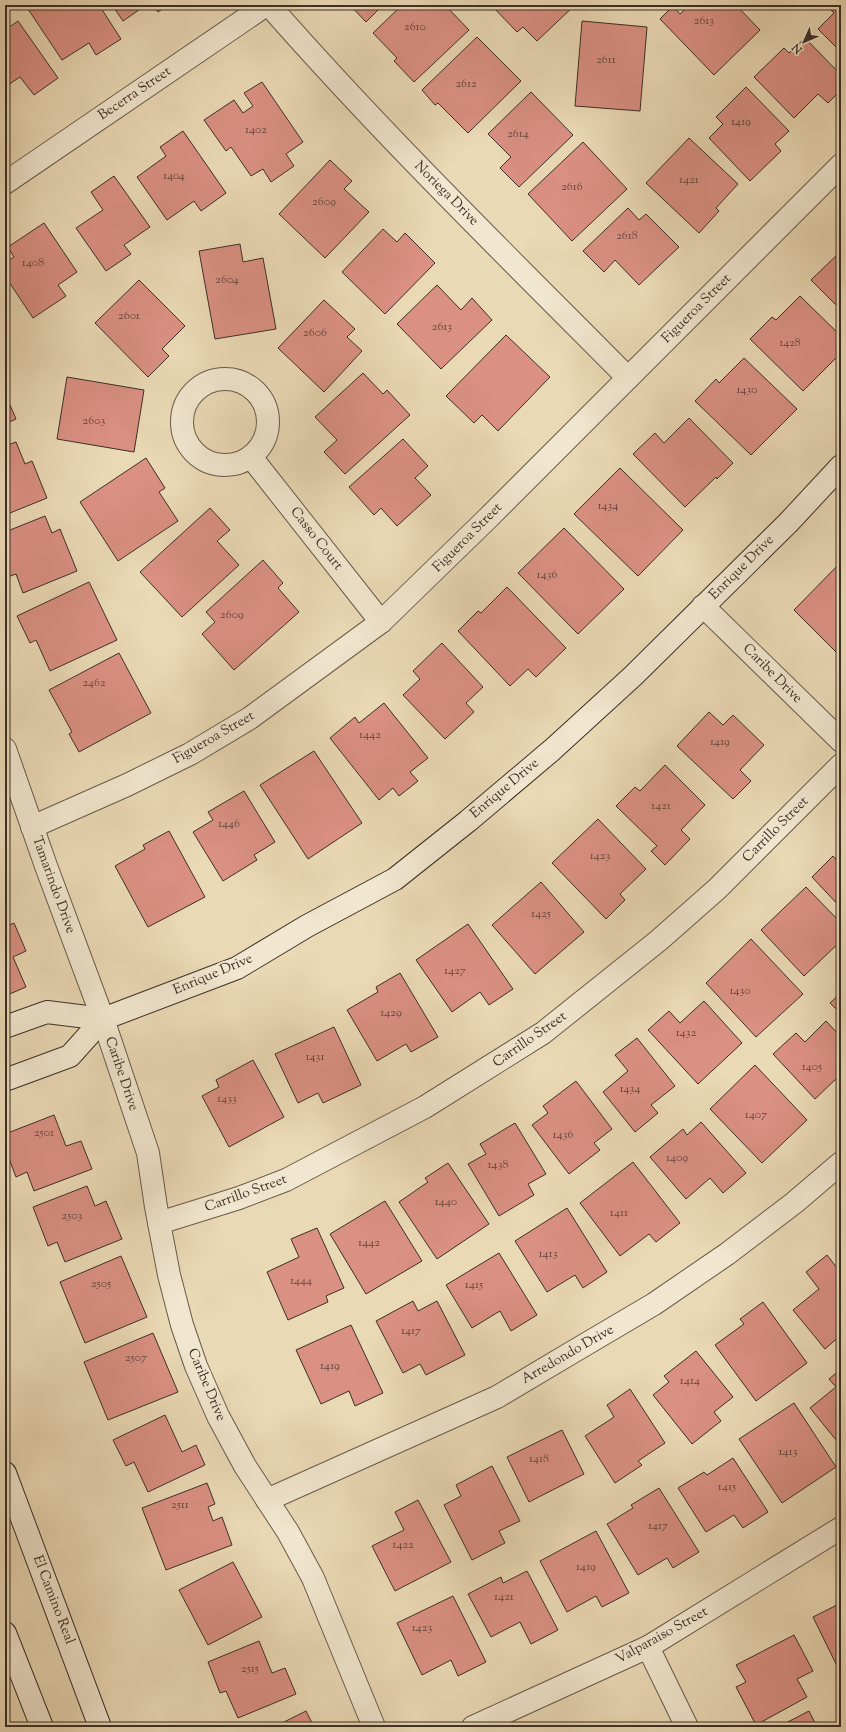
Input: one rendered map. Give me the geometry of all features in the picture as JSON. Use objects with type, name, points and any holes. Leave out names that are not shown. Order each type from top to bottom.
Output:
[{"type":"street","name":"Becerra Street","points":[[5,183],[267,5]]},
{"type":"street","name":"Noriega Drive","points":[[267,5],[400,148],[628,378]]},
{"type":"street","name":"Figueroa Street","points":[[32,827],[127,785],[190,754],[250,718],[381,622],[449,557],[841,165]]},
{"type":"street","name":"Casso Court","points":[[251,457],[381,622]]},
{"type":"street","name":"Enrique Drive","points":[[5,1080],[70,1056],[103,1019],[237,968],[307,926],[395,879],[468,821],[552,750],[632,676],[788,523],[841,466]]},
{"type":"street","name":"Caribe Drive","points":[[703,606],[841,741]]},
{"type":"street","name":"Tamarindo Drive","points":[[5,750],[103,1019]]},
{"type":"street","name":"Carrillo Street","points":[[159,1223],[239,1198],[286,1180],[425,1107],[543,1032],[658,941],[711,894],[841,765]]},
{"type":"street","name":"Enrique Drive","points":[[5,1027],[47,1012],[103,1019]]},
{"type":"street","name":"Caribe Drive","points":[[103,1019],[148,1153],[168,1275],[182,1325],[196,1366],[222,1422],[245,1466],[288,1532],[313,1578],[374,1727]]},
{"type":"street","name":"Arredondo Drive","points":[[267,1500],[497,1396],[571,1353],[654,1304],[727,1254],[794,1203],[841,1163]]},
{"type":"street","name":"El Camino Real","points":[[5,1473],[100,1727]]},
{"type":"street","name":"Valparaiso Street","points":[[473,1727],[648,1647],[841,1528]]},
{"type":"street","points":[[5,1633],[42,1727]]},
{"type":"street","points":[[648,1647],[687,1727]]},
{"type":"building","points":[[33,5],[99,5],[121,39],[96,55],[89,43],[62,60],[28,9]]},
{"type":"building","points":[[112,5],[146,5],[123,21]]},
{"type":"building","points":[[153,5],[168,5],[158,12]]},
{"type":"building","points":[[350,5],[383,5],[366,22]]},
{"type":"building","points":[[402,5],[445,5],[469,30],[414,82],[394,61],[397,58],[373,33]]},
{"type":"building","points":[[491,5],[575,5],[537,41],[523,27],[517,32]]},
{"type":"building","points":[[690,5],[736,5],[760,30],[714,75],[660,19],[673,6],[680,14]]},
{"type":"building","points":[[826,5],[841,5],[841,52],[818,29],[834,13]]},
{"type":"building","points":[[18,21],[58,78],[34,95],[20,77],[5,87],[5,30]]},
{"type":"building","points":[[582,21],[647,27],[640,111],[575,106]]},
{"type":"building","points":[[477,37],[521,81],[468,133],[438,103],[435,105],[422,90]]},
{"type":"building","points":[[805,38],[841,75],[841,90],[828,103],[818,94],[794,118],[754,77],[784,48],[789,53]]},
{"type":"building","points":[[262,82],[303,142],[286,154],[294,166],[271,182],[263,169],[251,176],[231,147],[226,151],[204,120],[234,100],[243,113],[253,106],[244,93]]},
{"type":"building","points":[[746,87],[789,131],[775,144],[781,151],[750,181],[709,138],[723,124],[716,117]]},
{"type":"building","points":[[531,92],[573,135],[519,187],[500,168],[511,157],[488,134]]},
{"type":"building","points":[[183,131],[226,193],[201,211],[194,201],[167,220],[137,177],[166,156],[160,147]]},
{"type":"building","points":[[689,138],[738,184],[716,208],[719,211],[699,233],[646,183]]},
{"type":"building","points":[[583,142],[627,189],[572,241],[528,194]]},
{"type":"building","points":[[330,160],[352,181],[344,189],[369,212],[325,258],[279,214]]},
{"type":"building","points":[[114,176],[150,227],[124,245],[131,254],[106,271],[76,228],[103,210],[91,192]]},
{"type":"building","points":[[628,208],[639,220],[646,214],[679,247],[639,285],[615,260],[604,272],[583,251]]},
{"type":"building","points":[[44,223],[77,272],[58,285],[66,296],[33,318],[5,276],[5,263],[14,257],[8,247]]},
{"type":"building","points":[[383,229],[397,242],[405,233],[435,263],[385,314],[342,272]]},
{"type":"building","points":[[240,244],[243,262],[263,258],[276,329],[215,339],[199,251]]},
{"type":"building","points":[[841,251],[841,310],[811,280]]},
{"type":"building","points":[[139,280],[185,326],[162,349],[169,356],[148,377],[95,323]]},
{"type":"building","points":[[437,285],[461,310],[472,298],[492,320],[441,369],[397,324]]},
{"type":"building","points":[[800,296],[841,336],[841,353],[803,391],[750,339],[772,317],[776,320]]},
{"type":"building","points":[[324,300],[355,329],[347,337],[362,351],[324,392],[278,348]]},
{"type":"building","points":[[506,335],[550,377],[498,431],[482,415],[474,423],[446,396]]},
{"type":"building","points":[[744,358],[797,409],[751,455],[695,401],[716,379],[719,383]]},
{"type":"building","points":[[363,373],[383,394],[387,390],[410,415],[345,474],[324,452],[337,440],[315,417]]},
{"type":"building","points":[[67,377],[144,390],[134,452],[57,439]]},
{"type":"building","points":[[5,393],[16,419],[5,424]]},
{"type":"building","points":[[689,418],[733,463],[685,507],[633,454],[655,433],[664,443]]},
{"type":"building","points":[[403,439],[428,466],[415,478],[431,495],[397,526],[381,508],[374,515],[349,487]]},
{"type":"building","points":[[16,442],[25,464],[32,461],[47,498],[5,515],[5,446]]},
{"type":"building","points":[[146,458],[165,488],[159,492],[178,521],[118,561],[80,502]]},
{"type":"building","points":[[620,468],[683,530],[638,576],[574,514]]},
{"type":"building","points":[[210,508],[230,530],[217,541],[239,565],[182,617],[140,572]]},
{"type":"building","points":[[45,516],[52,533],[60,529],[77,571],[23,593],[16,574],[5,578],[5,532]]},
{"type":"building","points":[[564,528],[624,589],[578,634],[518,573]]},
{"type":"building","points":[[263,560],[283,583],[278,588],[299,612],[234,670],[202,634],[215,622],[206,612]]},
{"type":"building","points":[[841,562],[841,657],[794,610]]},
{"type":"building","points":[[89,582],[117,640],[50,671],[36,640],[30,643],[17,616]]},
{"type":"building","points":[[507,587],[566,648],[536,677],[528,669],[510,686],[458,631],[478,611],[481,613]]},
{"type":"building","points":[[442,643],[483,687],[466,703],[474,712],[445,739],[403,695],[420,679],[413,671]]},
{"type":"building","points":[[119,653],[151,713],[79,752],[69,734],[72,732],[49,690]]},
{"type":"building","points":[[384,703],[428,758],[410,772],[418,781],[399,796],[393,788],[379,800],[330,738],[355,717],[359,723]]},
{"type":"building","points":[[709,712],[723,725],[733,715],[764,745],[740,770],[751,781],[733,799],[677,746]]},
{"type":"building","points":[[314,751],[362,823],[308,859],[260,785]]},
{"type":"building","points":[[665,765],[705,805],[681,830],[690,839],[665,865],[651,851],[657,846],[616,806],[635,787],[640,791]]},
{"type":"building","points":[[244,791],[275,842],[254,855],[257,860],[223,881],[193,832],[213,820],[208,812]]},
{"type":"building","points":[[598,819],[646,869],[620,894],[625,900],[606,919],[552,863]]},
{"type":"building","points":[[169,831],[205,897],[148,927],[115,866],[145,849],[143,845]]},
{"type":"building","points":[[833,856],[841,865],[841,908],[812,877]]},
{"type":"building","points":[[541,882],[584,932],[535,974],[492,925]]},
{"type":"building","points":[[806,887],[841,923],[841,941],[804,976],[761,930]]},
{"type":"building","points":[[5,896],[10,906],[5,908]]},
{"type":"building","points":[[14,923],[26,951],[13,957],[26,987],[5,996],[5,927]]},
{"type":"building","points":[[468,924],[513,989],[489,1005],[480,992],[452,1012],[416,960]]},
{"type":"building","points":[[751,939],[803,994],[756,1037],[706,983]]},
{"type":"building","points":[[400,973],[438,1037],[411,1052],[406,1044],[377,1061],[347,1010],[378,992],[376,987]]},
{"type":"building","points":[[841,993],[841,1014],[830,1003]]},
{"type":"building","points":[[704,1001],[742,1043],[698,1084],[648,1030],[669,1011],[680,1023]]},
{"type":"building","points":[[826,1021],[841,1037],[841,1080],[838,1077],[815,1099],[773,1054],[796,1033],[805,1042]]},
{"type":"building","points":[[334,1027],[361,1085],[323,1103],[318,1093],[298,1103],[275,1054]]},
{"type":"building","points":[[637,1038],[675,1086],[651,1105],[658,1113],[635,1132],[603,1092],[628,1071],[615,1055]]},
{"type":"building","points":[[253,1060],[284,1117],[229,1147],[202,1096],[219,1087],[216,1080]]},
{"type":"building","points":[[755,1065],[807,1120],[762,1163],[710,1109]]},
{"type":"building","points":[[576,1081],[612,1129],[594,1143],[600,1150],[569,1174],[532,1125],[548,1113],[543,1106]]},
{"type":"building","points":[[54,1115],[66,1146],[81,1141],[92,1169],[34,1191],[27,1172],[16,1177],[5,1148],[5,1134]]},
{"type":"building","points":[[701,1122],[746,1173],[723,1193],[710,1178],[686,1199],[650,1157],[683,1129],[687,1135]]},
{"type":"building","points":[[515,1123],[546,1174],[528,1184],[534,1195],[499,1216],[468,1164],[486,1154],[480,1144]]},
{"type":"building","points":[[633,1162],[680,1223],[656,1242],[649,1234],[620,1256],[580,1203]]},
{"type":"building","points":[[448,1163],[489,1224],[437,1259],[399,1202],[428,1182],[425,1178]]},
{"type":"building","points":[[87,1186],[95,1206],[106,1201],[122,1239],[65,1262],[57,1242],[48,1246],[33,1207]]},
{"type":"building","points":[[385,1201],[422,1261],[366,1294],[330,1234]]},
{"type":"building","points":[[567,1208],[607,1272],[583,1288],[575,1275],[547,1292],[515,1241]]},
{"type":"building","points":[[317,1228],[344,1288],[326,1296],[328,1302],[288,1320],[267,1272],[299,1257],[291,1239]]},
{"type":"building","points":[[499,1253],[537,1315],[511,1331],[500,1311],[472,1328],[446,1285]]},
{"type":"building","points":[[827,1255],[841,1273],[841,1335],[825,1349],[793,1310],[819,1289],[806,1272]]},
{"type":"building","points":[[121,1256],[147,1317],[85,1343],[60,1282]]},
{"type":"building","points":[[413,1301],[418,1311],[437,1301],[465,1355],[426,1375],[420,1364],[403,1373],[376,1321]]},
{"type":"building","points":[[763,1302],[807,1363],[756,1401],[715,1345],[744,1324],[740,1319]]},
{"type":"building","points":[[351,1325],[383,1393],[355,1406],[349,1391],[321,1404],[296,1350]]},
{"type":"building","points":[[153,1333],[178,1392],[108,1420],[84,1362]]},
{"type":"building","points":[[696,1351],[733,1397],[714,1412],[721,1421],[692,1444],[653,1395],[669,1382],[664,1376]]},
{"type":"building","points":[[841,1369],[841,1446],[810,1408],[836,1387],[829,1379]]},
{"type":"building","points":[[630,1389],[665,1443],[638,1461],[642,1465],[615,1483],[585,1436],[614,1417],[607,1405]]},
{"type":"building","points":[[794,1403],[836,1467],[782,1503],[739,1439]]},
{"type":"building","points":[[165,1415],[182,1452],[196,1445],[205,1465],[148,1492],[134,1462],[126,1466],[113,1440]]},
{"type":"building","points":[[562,1430],[584,1474],[529,1502],[507,1457]]},
{"type":"building","points":[[733,1458],[768,1512],[743,1528],[734,1515],[706,1532],[678,1488],[704,1472],[707,1475]]},
{"type":"building","points":[[492,1466],[520,1521],[499,1531],[505,1543],[472,1560],[444,1505],[461,1496],[456,1485]]},
{"type":"building","points":[[207,1483],[215,1504],[208,1507],[213,1521],[222,1517],[232,1545],[166,1570],[142,1508]]},
{"type":"building","points":[[659,1488],[699,1552],[673,1568],[667,1558],[638,1575],[607,1524],[633,1508],[631,1505]]},
{"type":"building","points":[[418,1500],[451,1562],[395,1591],[372,1546],[404,1530],[395,1512]]},
{"type":"building","points":[[596,1531],[629,1593],[602,1607],[596,1596],[567,1612],[540,1561]]},
{"type":"building","points":[[233,1562],[262,1617],[208,1645],[179,1590]]},
{"type":"building","points":[[527,1571],[558,1630],[531,1644],[520,1622],[491,1637],[468,1594],[501,1577],[503,1583]]},
{"type":"building","points":[[453,1596],[486,1662],[458,1676],[451,1660],[422,1675],[397,1623]]},
{"type":"building","points":[[841,1603],[841,1674],[813,1617]]},
{"type":"building","points":[[794,1635],[813,1671],[797,1679],[807,1697],[756,1725],[736,1687],[746,1682],[736,1665]]},
{"type":"building","points":[[259,1641],[272,1673],[285,1668],[296,1694],[238,1718],[226,1691],[220,1693],[208,1662]]},
{"type":"building","points":[[306,1711],[314,1727],[274,1727]]},
{"type":"building","points":[[809,1711],[817,1727],[778,1727]]}]
